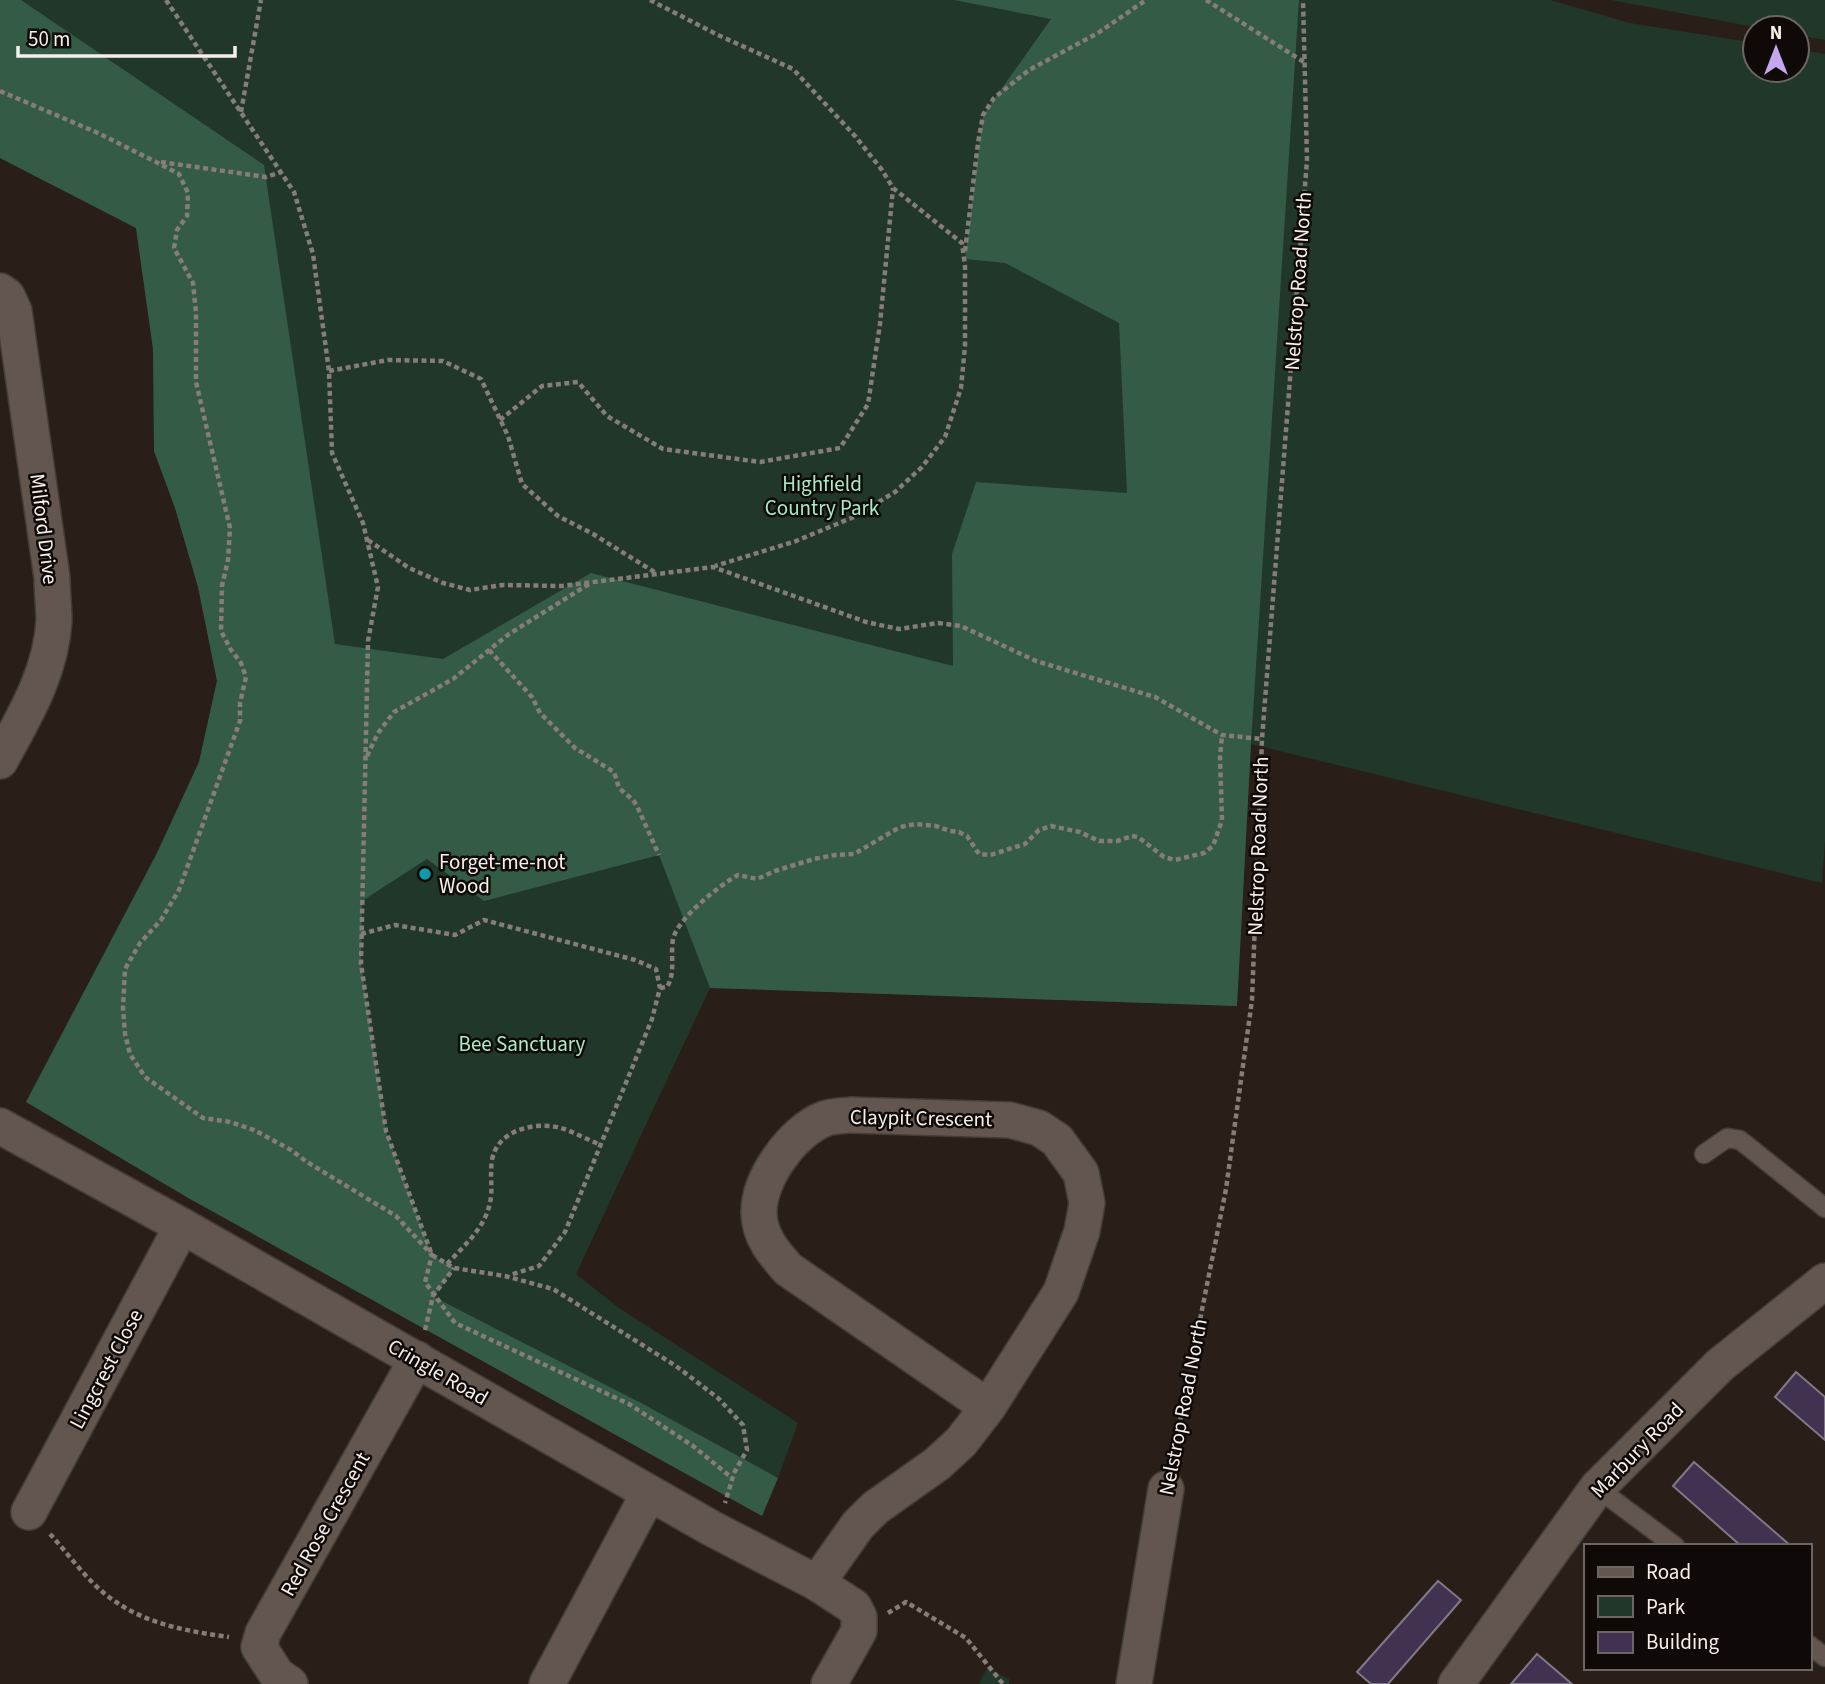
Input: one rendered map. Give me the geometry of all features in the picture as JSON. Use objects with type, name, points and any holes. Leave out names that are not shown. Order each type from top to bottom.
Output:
[{"type":"street","name":"Milford Drive","points":[[0,291],[7,296],[14,311],[52,578],[54,622],[48,661],[33,700],[0,761]]},
{"type":"street","name":"Claypit Crescent","points":[[817,1583],[858,1525],[875,1508],[937,1464],[961,1442],[988,1407],[1061,1292],[1082,1231],[1087,1203],[1081,1173],[1057,1140],[1039,1128],[1010,1120],[850,1115],[825,1118],[801,1132],[780,1157],[761,1194],[759,1214],[771,1250],[788,1269],[988,1407]]},
{"type":"street","name":"Cringle Road","points":[[0,1126],[182,1226],[420,1347],[649,1493],[817,1583],[854,1607],[859,1618],[859,1631]]},
{"type":"street","name":"Lingcrest Close","points":[[29,1512],[182,1226]]},
{"type":"street","name":"Marbury Road","points":[[1463,1682],[1597,1488],[1720,1365],[1825,1281]]},
{"type":"street","name":"Red Rose Crescent","points":[[261,1642],[263,1633],[420,1347]]},
{"type":"street","name":"Nelstrop Road North","points":[[1134,1684],[1166,1489]]},
{"type":"street","points":[[547,1684],[649,1493]]},
{"type":"street","points":[[829,1684],[859,1631]]},
{"type":"street","points":[[261,1642],[259,1647],[277,1675],[289,1684]]},
{"type":"lane","points":[[1704,1154],[1727,1138],[1740,1140],[1825,1208]]},
{"type":"lane","points":[[1597,1488],[1672,1544]]},
{"type":"path","points":[[166,0],[294,191],[313,254],[329,371],[332,453],[363,523],[378,587],[368,641],[361,964],[386,1131],[432,1255],[425,1282],[455,1323],[628,1404],[693,1446],[732,1478]]},
{"type":"path","points":[[241,112],[261,0]]},
{"type":"path","points":[[367,539],[410,568],[443,583],[470,590],[503,585],[562,586],[713,567],[796,541],[854,517],[895,492],[922,467],[945,437],[961,388],[965,346],[965,259],[983,116],[994,98],[1029,70],[1098,33],[1146,0]]},
{"type":"path","points":[[1206,0],[1304,63]]},
{"type":"path","name":"Nelstrop Road North","points":[[1166,1489],[1226,1189],[1252,1000],[1262,739],[1307,160],[1303,0]]},
{"type":"path","points":[[652,1],[793,69],[855,136],[893,188],[962,243],[965,259]]},
{"type":"path","points":[[0,91],[98,133],[179,174],[188,193],[187,216],[177,230],[174,248],[193,282],[196,382],[230,528],[228,560],[222,586],[221,631],[241,663],[246,677],[240,703],[240,721],[180,890],[161,920],[140,943],[125,969],[125,1034],[130,1054],[145,1077],[203,1118],[230,1122],[254,1130],[291,1150],[396,1216],[432,1255],[447,1264],[454,1268],[505,1276],[553,1289],[676,1366],[719,1398],[743,1425],[747,1450],[711,1528]]},
{"type":"path","points":[[156,162],[266,177],[281,172]]},
{"type":"path","points":[[500,420],[542,386],[579,382],[607,416],[663,449],[760,462],[840,448],[868,404],[880,324],[893,188]]},
{"type":"path","points":[[329,371],[388,360],[443,360],[481,379],[508,436],[522,484],[558,516],[593,534],[657,574]]},
{"type":"path","points":[[713,567],[866,622],[899,629],[937,623],[961,626],[1036,661],[1156,698],[1222,735],[1262,739]]},
{"type":"path","points":[[365,760],[378,733],[394,712],[453,679],[551,606],[592,582]]},
{"type":"path","points":[[489,650],[532,698],[540,713],[575,748],[614,772],[619,789],[637,806],[659,855]]},
{"type":"path","points":[[660,988],[667,987],[672,980],[673,939],[677,930],[692,911],[731,879],[738,875],[757,880],[775,871],[814,859],[854,855],[900,827],[916,824],[936,825],[959,832],[967,836],[979,854],[983,855],[1025,844],[1039,830],[1051,826],[1080,832],[1099,841],[1138,837],[1164,857],[1175,860],[1204,853],[1213,846],[1222,820],[1222,735]]},
{"type":"path","points":[[361,934],[394,925],[455,935],[484,920],[656,969],[660,988],[652,1019],[565,1232],[539,1266],[505,1276]]},
{"type":"path","points":[[447,1264],[472,1238],[486,1215],[493,1192],[492,1161],[496,1146],[505,1136],[521,1129],[545,1126],[561,1128],[601,1145]]},
{"type":"path","points":[[420,1347],[433,1296],[454,1268]]},
{"type":"path","points":[[29,1512],[92,1582],[115,1602],[137,1615],[178,1630],[261,1642]]},
{"type":"path","points":[[859,1631],[906,1602],[966,1638],[1003,1684]]},
{"type":"green space","name":"Highfield Country Park","points":[[0,0],[1550,0],[1630,23],[1741,41],[1741,84],[1811,84],[1811,52],[1825,54],[1825,840],[1822,883],[1251,744],[1237,1006],[710,988],[576,1274],[619,1308],[798,1423],[778,1478],[190,1199],[26,1102],[157,853],[199,762],[217,681],[198,587],[175,508],[154,451],[153,349],[136,228],[0,158]]},
{"type":"green space","points":[[0,0],[21,0],[264,165],[335,644],[443,659],[591,573],[953,666],[952,554],[976,482],[1127,493],[1119,323],[1005,263],[965,259],[983,115],[1051,19],[954,0],[1299,0],[1251,744],[1237,1006],[710,988],[659,855],[484,901],[427,859],[362,901],[361,964],[386,1131],[432,1255],[454,1268],[434,1297],[643,1404],[778,1478],[762,1516],[190,1199],[26,1102],[157,853],[199,762],[217,681],[198,587],[175,508],[154,451],[153,349],[136,228],[0,158]]},
{"type":"green space","points":[[1611,0],[1825,0],[1825,40],[1811,38],[1811,14],[1741,14],[1741,24]]},
{"type":"green space","points":[[987,1668],[1009,1679],[1009,1684],[979,1684]]},
{"type":"building","points":[[1796,1372],[1825,1397],[1825,1440],[1775,1397]]},
{"type":"building","points":[[1694,1462],[1789,1544],[1739,1544],[1673,1486]]},
{"type":"building","points":[[1438,1581],[1461,1600],[1388,1684],[1371,1684],[1357,1672]]},
{"type":"building","points":[[1537,1654],[1572,1684],[1511,1684]]},
{"type":"place","name":"Forget-me-not Wood","points":[[425,874]]},
{"type":"park label","name":"Bee Sanctuary","points":[[522,1044]]}]
